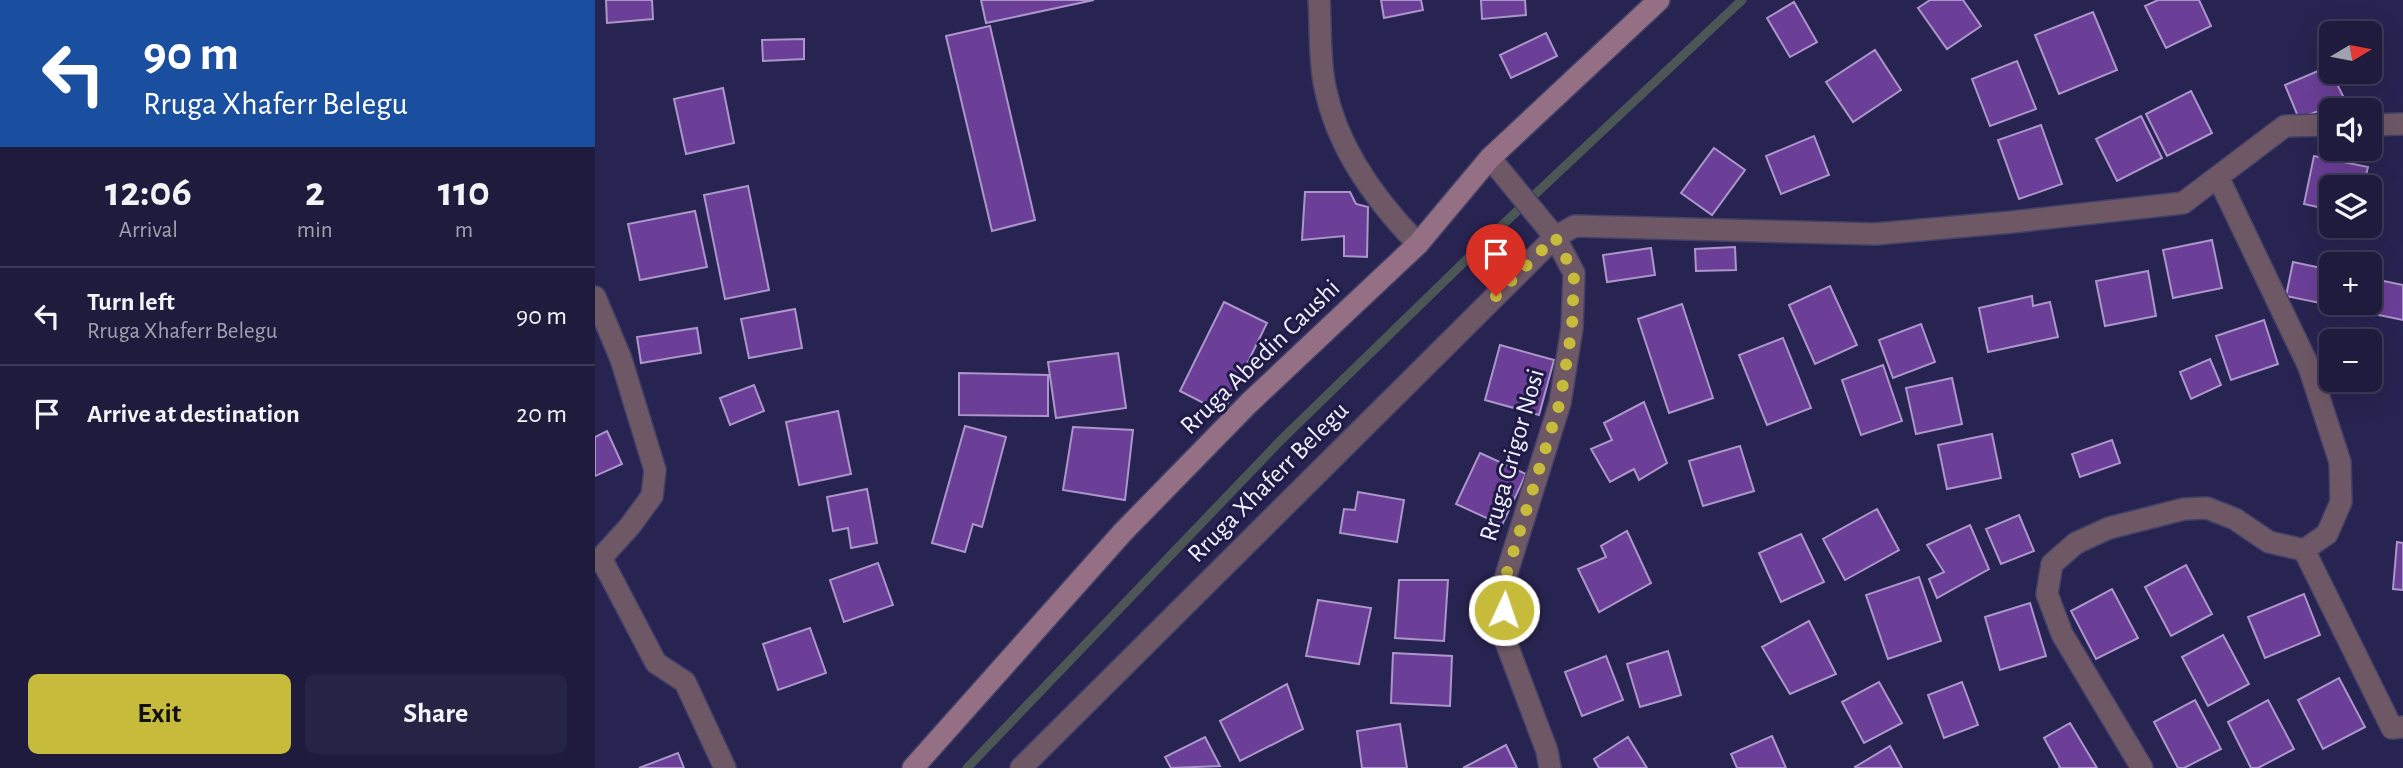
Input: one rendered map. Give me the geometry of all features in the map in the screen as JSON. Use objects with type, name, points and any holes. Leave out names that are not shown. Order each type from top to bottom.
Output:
[{"type":"main road","name":"Rruga Abedin Caushi","points":[[913,768],[1123,532],[1249,403],[1418,244],[1490,158],[1659,0]]},
{"type":"street","points":[[1319,0],[1325,86],[1339,136],[1374,193],[1418,244]]},
{"type":"street","points":[[2382,125],[2403,124]]},
{"type":"street","points":[[1555,237],[1575,226],[1875,234],[2183,203],[2285,126],[2319,125]]},
{"type":"street","name":"Rruga Grigor Nosi","points":[[1490,158],[1555,237],[1574,274],[1572,328],[1560,402],[1504,582],[1504,637],[1547,751],[1550,768]]},
{"type":"street","points":[[2142,768],[2062,635],[2047,594],[2052,564],[2076,543],[2109,527],[2184,509],[2207,508],[2235,519],[2269,542],[2304,550],[2327,534],[2341,502],[2340,462],[2309,367],[2218,177]]},
{"type":"street","name":"Rruga Xhaferr Belegu","points":[[1021,768],[1555,237]]},
{"type":"street","points":[[595,298],[621,359],[655,470],[652,496],[630,526],[598,559],[656,663],[685,682],[725,768]]},
{"type":"street","points":[[2304,550],[2392,728],[2403,727]]},
{"type":"building","points":[[606,0],[652,0],[653,19],[607,23]]},
{"type":"building","points":[[981,0],[1094,0],[986,23]]},
{"type":"building","points":[[1381,0],[1421,0],[1423,10],[1384,18]]},
{"type":"building","points":[[1481,0],[1525,0],[1526,15],[1482,19]]},
{"type":"building","points":[[1930,0],[1963,0],[1981,26],[1947,49],[1918,8]]},
{"type":"building","points":[[2158,0],[2199,0],[2211,26],[2166,48],[2145,6]]},
{"type":"building","points":[[1794,2],[1817,42],[1790,57],[1767,18]]},
{"type":"building","points":[[2093,12],[2117,70],[2059,94],[2035,35]]},
{"type":"building","points":[[990,26],[1035,220],[992,231],[946,36]]},
{"type":"building","points":[[1546,33],[1557,56],[1511,78],[1500,55]]},
{"type":"building","points":[[804,39],[804,59],[763,61],[762,40]]},
{"type":"building","points":[[1875,50],[1901,90],[1853,122],[1826,82]]},
{"type":"building","points":[[2017,61],[2036,109],[1990,126],[1972,79]]},
{"type":"building","points":[[2319,71],[2319,84],[2337,84],[2344,98],[2319,98],[2319,111],[2299,119],[2285,85]]},
{"type":"building","points":[[723,88],[734,143],[686,154],[674,99]]},
{"type":"building","points":[[2191,91],[2212,133],[2167,156],[2146,114]]},
{"type":"building","points":[[2141,116],[2162,158],[2117,181],[2096,139]]},
{"type":"building","points":[[2041,125],[2062,184],[2019,199],[1998,140]]},
{"type":"building","points":[[1814,136],[1829,175],[1781,194],[1766,156]]},
{"type":"building","points":[[1714,148],[1745,170],[1712,215],[1681,193]]},
{"type":"building","points":[[2314,156],[2319,157],[2319,161],[2339,161],[2368,167],[2366,175],[2319,175],[2319,207],[2304,204]]},
{"type":"building","points":[[748,186],[769,290],[725,299],[704,195]]},
{"type":"building","points":[[1305,192],[1350,192],[1356,204],[1368,207],[1367,257],[1344,256],[1344,236],[1302,240]]},
{"type":"building","points":[[695,211],[707,267],[640,280],[628,224]]},
{"type":"building","points":[[2212,240],[2222,288],[2173,298],[2163,250]]},
{"type":"building","points":[[1735,247],[1736,270],[1696,271],[1695,249]]},
{"type":"building","points":[[1651,248],[1655,275],[1607,282],[1603,255]]},
{"type":"building","points":[[2293,262],[2319,267],[2319,303],[2286,296]]},
{"type":"building","points":[[2148,271],[2156,316],[2105,326],[2096,281]]},
{"type":"building","points":[[2382,281],[2403,285],[2403,320],[2379,315],[2382,315]]},
{"type":"building","points":[[1830,286],[1857,345],[1815,364],[1789,305]]},
{"type":"building","points":[[2032,296],[2033,306],[2050,302],[2058,337],[1988,352],[1979,308]]},
{"type":"building","points":[[1224,302],[1267,323],[1223,413],[1180,391]]},
{"type":"building","points":[[1682,304],[1713,398],[1669,413],[1638,319]]},
{"type":"building","points":[[795,309],[802,348],[749,358],[741,319]]},
{"type":"building","points":[[2264,320],[2278,364],[2231,380],[2216,336]]},
{"type":"building","points":[[1921,324],[1935,362],[1893,378],[1879,340]]},
{"type":"building","points":[[697,328],[701,353],[641,363],[637,337]]},
{"type":"building","points":[[1783,338],[1811,408],[1767,425],[1739,355]]},
{"type":"building","points":[[1500,345],[1554,360],[1539,415],[1485,400]]},
{"type":"building","points":[[1118,353],[1126,408],[1056,418],[1048,362]]},
{"type":"building","points":[[2210,359],[2221,385],[2191,399],[2180,372]]},
{"type":"building","points":[[1883,365],[1902,421],[1861,435],[1842,380]]},
{"type":"building","points":[[959,373],[1048,375],[1048,416],[959,415]]},
{"type":"building","points":[[1952,378],[1962,424],[1916,434],[1906,388]]},
{"type":"building","points":[[754,385],[764,411],[730,425],[720,398]]},
{"type":"building","points":[[1644,402],[1667,463],[1639,480],[1634,469],[1610,482],[1591,449],[1612,440],[1604,423]]},
{"type":"building","points":[[838,411],[851,474],[799,485],[786,422]]},
{"type":"building","points":[[965,426],[1006,437],[982,527],[973,524],[965,552],[932,543]]},
{"type":"building","points":[[1073,427],[1133,430],[1125,500],[1063,490]]},
{"type":"building","points":[[607,431],[622,464],[595,476],[595,437]]},
{"type":"building","points":[[1992,434],[2001,478],[1947,489],[1938,445]]},
{"type":"building","points":[[2112,440],[2120,463],[2080,477],[2072,454]]},
{"type":"building","points":[[1740,446],[1754,491],[1703,506],[1689,461]]},
{"type":"building","points":[[1480,453],[1526,474],[1502,525],[1456,504]]},
{"type":"building","points":[[867,489],[877,543],[851,548],[848,528],[833,531],[827,497]]},
{"type":"building","points":[[1358,492],[1404,500],[1397,542],[1340,533],[1344,509],[1355,510]]},
{"type":"building","points":[[1877,509],[1899,550],[1845,580],[1823,539]]},
{"type":"building","points":[[2019,515],[2034,551],[2001,564],[1986,529]]},
{"type":"building","points":[[1970,525],[1989,569],[1937,598],[1929,579],[1944,572],[1927,545]]},
{"type":"building","points":[[1627,531],[1651,583],[1599,612],[1578,569],[1606,557],[1601,546]]},
{"type":"building","points":[[1801,534],[1824,582],[1781,602],[1759,553]]},
{"type":"building","points":[[2397,542],[2403,543],[2403,590],[2393,589]]},
{"type":"building","points":[[878,563],[893,605],[844,622],[830,580]]},
{"type":"building","points":[[2186,565],[2212,614],[2171,636],[2145,587]]},
{"type":"building","points":[[1919,577],[1941,641],[1888,659],[1866,595]]},
{"type":"building","points":[[1399,580],[1448,580],[1444,641],[1395,638]]},
{"type":"building","points":[[2112,589],[2138,638],[2096,659],[2071,611]]},
{"type":"building","points":[[2304,594],[2320,635],[2265,658],[2248,617]]},
{"type":"building","points":[[1318,600],[1371,608],[1359,664],[1306,656]]},
{"type":"building","points":[[2030,603],[2046,656],[2000,670],[1985,617]]},
{"type":"building","points":[[1809,621],[1836,674],[1790,694],[1762,647]]},
{"type":"building","points":[[810,628],[826,673],[778,690],[763,644]]},
{"type":"building","points":[[2223,635],[2249,684],[2208,706],[2182,657]]},
{"type":"building","points":[[1668,651],[1681,695],[1640,707],[1627,664]]},
{"type":"building","points":[[1393,653],[1452,656],[1450,706],[1391,703]]},
{"type":"building","points":[[1606,656],[1623,700],[1582,716],[1565,672]]},
{"type":"building","points":[[2339,678],[2365,727],[2323,749],[2298,700]]},
{"type":"building","points":[[1879,682],[1902,723],[1864,743],[1842,702]]},
{"type":"building","points":[[1962,682],[1978,725],[1944,738],[1928,695]]},
{"type":"building","points":[[1287,684],[1303,729],[1240,761],[1220,721]]},
{"type":"building","points":[[2195,700],[2221,749],[2184,768],[2178,768],[2154,722]]},
{"type":"building","points":[[2268,700],[2294,749],[2258,768],[2251,768],[2228,722]]},
{"type":"building","points":[[2070,723],[2097,768],[2059,768],[2044,738]]},
{"type":"building","points":[[1400,724],[1407,768],[1362,768],[1357,731]]},
{"type":"building","points":[[1772,736],[1786,768],[1737,768],[1731,754]]},
{"type":"building","points":[[1205,737],[1220,766],[1171,768],[1165,757]]},
{"type":"building","points":[[1628,737],[1647,768],[1599,768],[1594,759]]},
{"type":"building","points":[[1506,745],[1517,768],[1463,768]]},
{"type":"building","points":[[1890,746],[1902,768],[1855,767]]},
{"type":"building","points":[[678,753],[684,768],[639,768]]},
{"type":"waterway","points":[[967,768],[1281,440],[1497,230],[1742,0]]},
{"type":"route","points":[[1496,296],[1555,237],[1574,274],[1572,328],[1560,402],[1504,582],[1504,610]]}]
